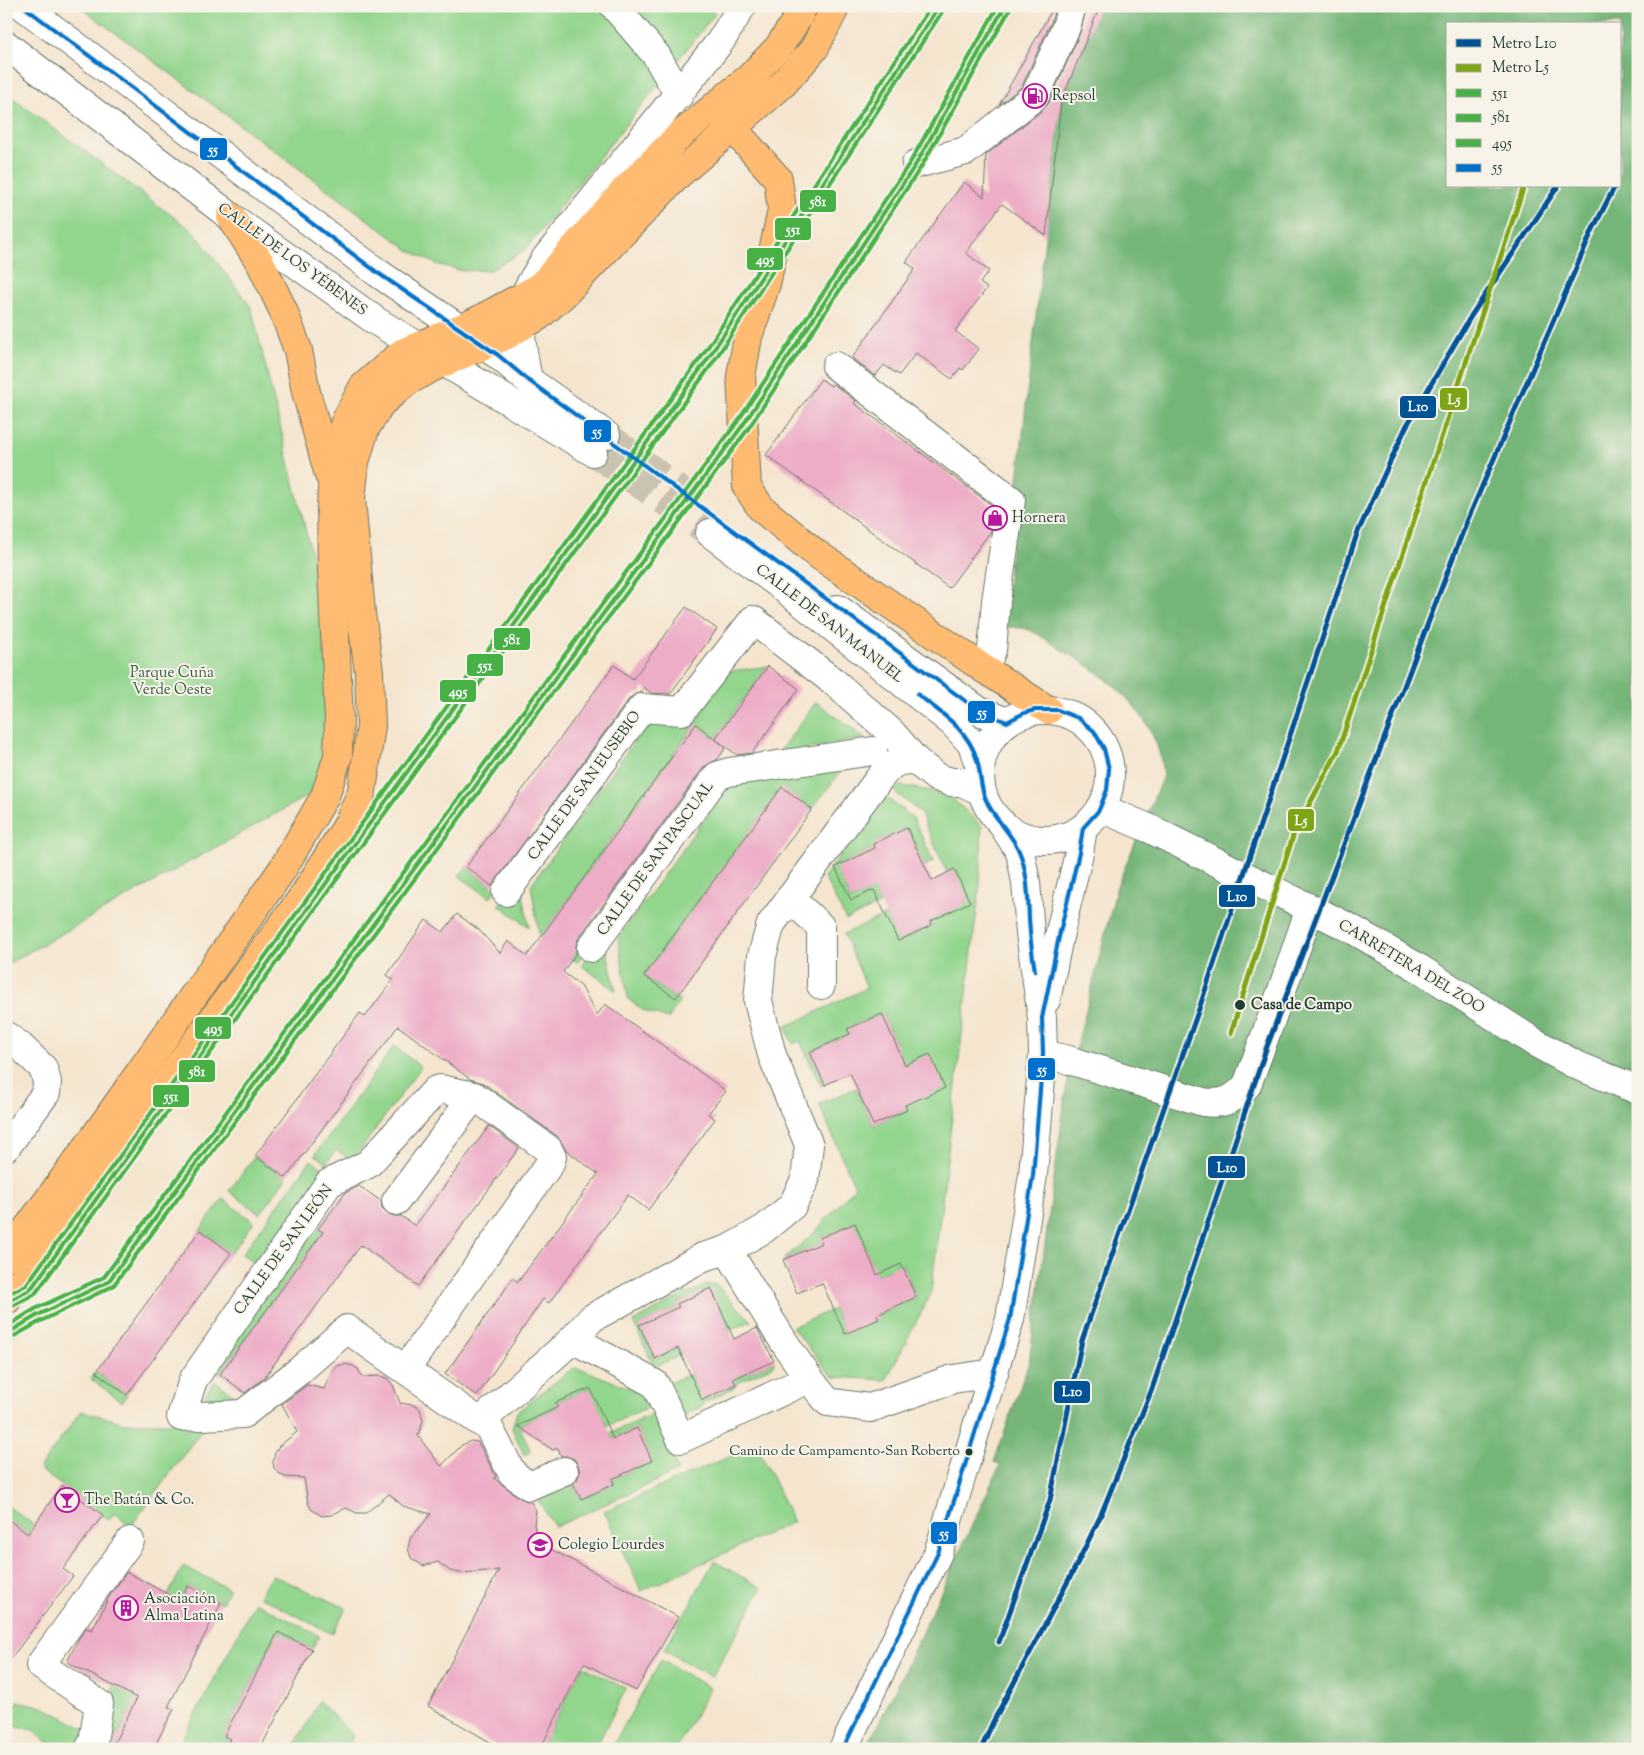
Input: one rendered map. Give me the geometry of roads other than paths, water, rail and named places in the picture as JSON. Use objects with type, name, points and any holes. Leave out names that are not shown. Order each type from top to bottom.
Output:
[{"type":"highway","points":[[6,1257],[88,1146],[282,870],[325,796],[338,756],[339,719],[334,607],[332,484],[334,455],[345,422],[363,387],[402,353],[471,324],[540,287],[626,190],[679,136],[750,77],[778,48],[799,16],[803,6]]},
{"type":"highway","points":[[6,1302],[304,895],[348,824],[362,791],[371,726],[369,672],[361,613],[351,499],[355,462],[365,429],[381,403],[408,381],[445,362],[505,336],[539,316],[562,296],[678,175],[783,84],[814,49],[836,6]]},
{"type":"highway","points":[[714,108],[770,184],[775,213],[751,309],[739,344],[735,413],[738,465],[744,496],[771,525],[1041,710]]},
{"type":"highway","points":[[730,131],[778,179],[782,210],[766,284],[748,337],[741,376],[747,487],[761,508],[814,552],[1041,710]]},
{"type":"highway","points":[[231,217],[261,264],[283,310],[298,350],[306,392],[332,484]]},
{"type":"street","name":"CALLE DE LOS YÉBENES","points":[[6,45],[231,217],[376,321],[445,362],[599,444],[528,380],[483,345],[378,273],[24,6]]},
{"type":"street","points":[[614,6],[656,55],[679,95]]},
{"type":"street","points":[[528,380],[521,345],[523,305],[526,294],[546,258],[679,95],[720,42],[742,6]]},
{"type":"street","points":[[916,164],[966,151],[1035,96],[1066,28],[1072,6]]},
{"type":"street","points":[[836,366],[1011,500],[996,601],[992,650],[984,669]]},
{"type":"street","name":"CALLE DE SAN MANUEL","points":[[980,778],[972,744],[953,723],[781,586],[715,526],[788,572],[979,711],[1007,722]]},
{"type":"street","name":"CALLE DE SAN EUSEBIO","points":[[506,892],[642,708],[682,711],[753,620],[834,682],[892,733],[915,760]]},
{"type":"street","points":[[843,1749],[938,1553],[1010,1319],[1033,1175],[1043,1054],[1042,1018],[1030,933],[1026,882],[1020,852],[1002,824],[990,810],[980,778],[989,740],[1007,722],[1023,713],[1041,710],[1061,712],[1075,717],[1088,726],[1106,752],[1110,767],[1110,782],[1106,798],[1090,822],[1082,828],[1060,838],[1039,840],[1019,835],[1002,824]]},
{"type":"street","name":"CALLE DE SAN PASCUAL","points":[[591,948],[717,776],[729,772],[873,751]]},
{"type":"street","points":[[406,1370],[480,1422],[573,1339],[592,1318],[703,1257],[727,1250],[764,1229],[792,1206],[805,1180],[809,1145],[772,1055],[758,1001],[762,956],[771,924],[890,765],[903,760],[915,760],[936,776],[951,782],[962,782],[980,778]]},
{"type":"street","name":"CARRETERA DEL ZOO","points":[[1101,808],[1133,821],[1350,928],[1422,970],[1534,1042],[1576,1065],[1638,1090]]},
{"type":"street","points":[[1042,1018],[1079,853],[1082,828]]},
{"type":"street","points":[[790,898],[821,926],[821,985]]},
{"type":"street","points":[[1043,1054],[1069,1060],[1203,1102],[1216,1104],[1227,1101],[1239,1094],[1247,1085],[1310,908]]},
{"type":"street","points":[[6,1036],[20,1046],[43,1068],[48,1082],[46,1093],[6,1148]]},
{"type":"street","name":"CALLE DE SAN LEÓN","points":[[440,1089],[474,1096],[548,1148],[552,1157],[550,1163],[406,1370],[347,1329],[299,1371],[243,1414],[181,1416],[193,1380],[329,1183],[368,1164],[436,1090],[440,1089]]},
{"type":"street","points":[[396,1201],[474,1096]]},
{"type":"street","points":[[727,1250],[808,1379],[828,1402],[870,1408],[953,1379],[994,1373]]},
{"type":"street","points":[[573,1339],[655,1384],[681,1439],[808,1379]]},
{"type":"street","points":[[484,1418],[512,1473],[529,1486],[564,1471]]},
{"type":"street","points":[[90,1749],[93,1742],[99,1704],[40,1665],[130,1541]]},
{"type":"tunnel","points":[[606,435],[686,495]]},
{"type":"tunnel","points":[[593,452],[710,533]]},
{"type":"metro line","name":"L5","points":[[1231,1033],[1294,833],[1338,751],[1523,188]]},
{"type":"metro line","name":"L10","points":[[999,1642],[1050,1500],[1082,1340],[1200,1006],[1357,534],[1406,427],[1471,316],[1557,188]]},
{"type":"metro line","name":"L10","points":[[981,1749],[992,1724],[1100,1517],[1152,1389],[1266,1049],[1465,526],[1592,231],[1614,188]]},
{"type":"place","name":"Repsol","points":[[1035,96]]},
{"type":"place","name":"Hornera","points":[[995,518]]},
{"type":"place","name":"Casa de Campo","points":[[1240,1005]]},
{"type":"place","name":"Camino de Campamento-San Roberto","points":[[969,1452]]},
{"type":"place","name":"The Batán & Co.","points":[[67,1500]]},
{"type":"place","name":"Colegio Lourdes","points":[[540,1545]]},
{"type":"place","name":"Asociación Alma Latina","points":[[126,1608]]},
{"type":"park label","name":"Parque Cuña Verde Oeste","points":[[172,682]]}]
